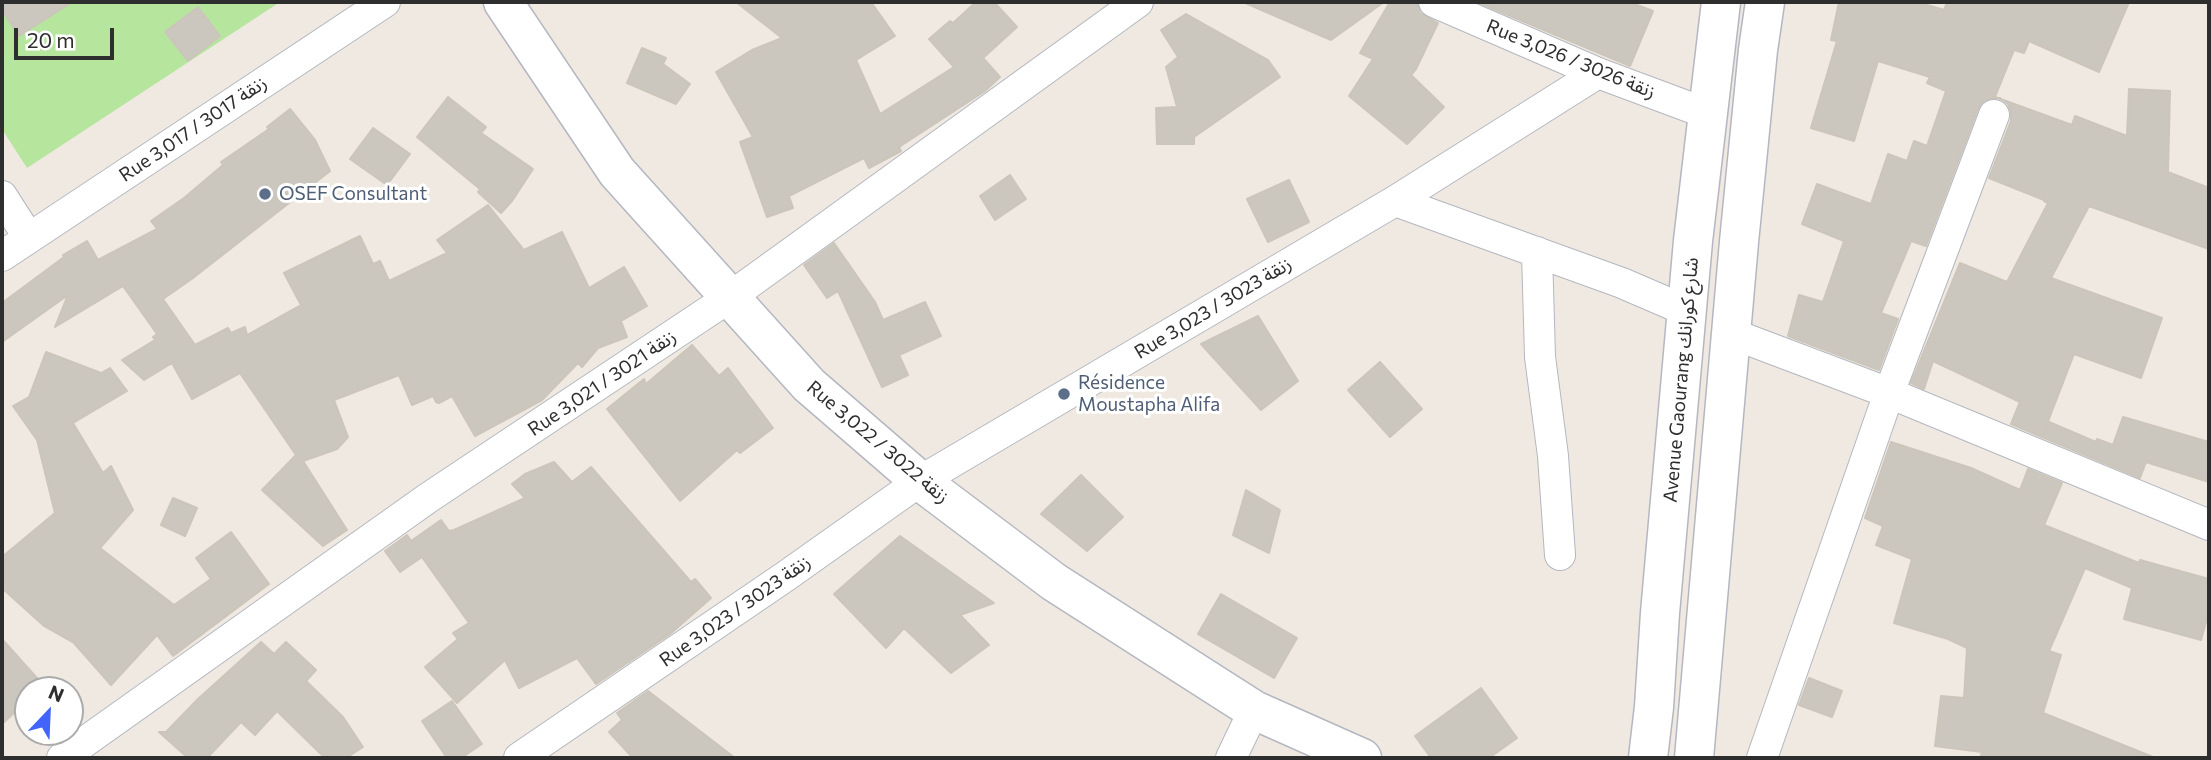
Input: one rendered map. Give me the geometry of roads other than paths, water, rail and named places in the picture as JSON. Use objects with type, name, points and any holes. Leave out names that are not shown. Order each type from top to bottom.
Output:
[{"type":"main road","name":"Rue 3,022 / زنقة 3022","points":[[503,2],[617,172],[809,385],[920,481],[1054,582],[1254,710],[1362,758]]},
{"type":"main road","name":"Avenue Gaourang شارع كورانك","points":[[1648,758],[1687,311],[1721,2]]},
{"type":"main road","points":[[1694,758],[1730,333],[1765,2]]},
{"type":"street","name":"Rue 3,017 / زنقة 3017","points":[[2,256],[385,2]]},
{"type":"street","name":"Rue 3,021 / زنقة 3021","points":[[62,758],[428,498],[730,298],[1138,2]]},
{"type":"street","name":"Rue 3,026 / زنقة 3026","points":[[1434,2],[1598,73],[1708,114]]},
{"type":"street","name":"Rue 3,023 / زنقة 3023","points":[[519,758],[920,481],[1395,201],[1598,73]]},
{"type":"street","points":[[1762,758],[1889,393],[1994,115]]},
{"type":"street","points":[[2,196],[29,238]]},
{"type":"street","points":[[1395,201],[1622,283],[1687,311]]},
{"type":"street","points":[[1537,252],[1540,357],[1553,456],[1560,555]]},
{"type":"street","points":[[1730,333],[1889,393],[2209,525]]},
{"type":"street","points":[[1231,758],[1254,710]]},
{"type":"place","name":"OSEF Consultant","points":[[265,194]]},
{"type":"place","name":"Résidence Moustapha Alifa","points":[[1064,394]]}]
